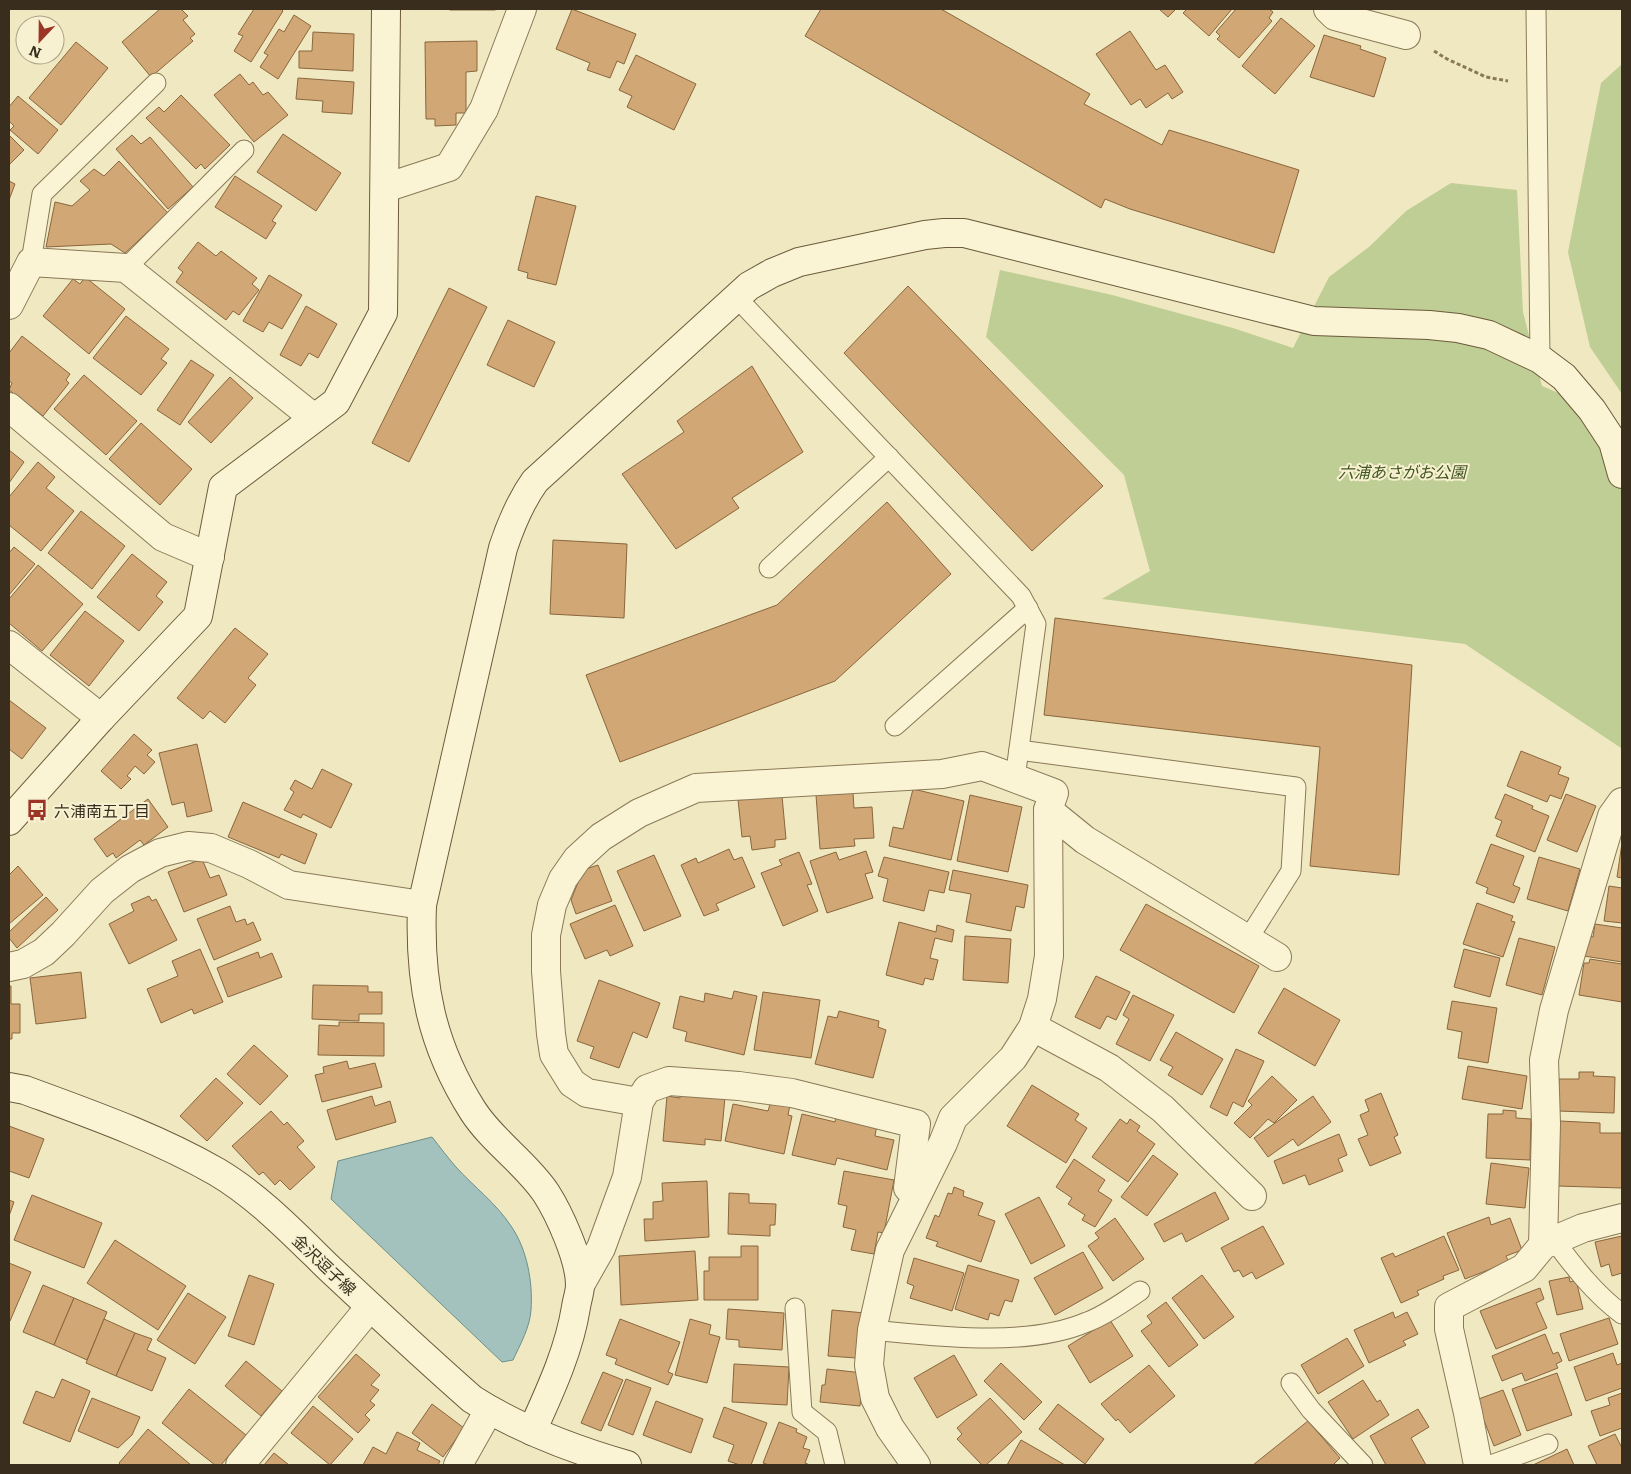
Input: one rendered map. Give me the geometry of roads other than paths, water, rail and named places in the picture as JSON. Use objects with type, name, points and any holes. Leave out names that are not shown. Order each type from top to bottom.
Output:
[{"type":"street","points":[[9,821],[101,718],[198,616],[223,487],[336,402],[383,313],[386,9]]},
{"type":"street","points":[[385,188],[449,167],[484,109],[522,9]]},
{"type":"street","points":[[1328,9],[1335,16],[1406,35]]},
{"type":"street","points":[[580,1285],[575,1255],[559,1216],[546,1192],[474,1112],[446,1062],[433,1026],[426,991],[421,931],[422,905],[503,548],[511,523],[524,497],[535,481],[749,286],[772,273],[799,262],[944,232],[964,234],[1314,321],[1428,325],[1458,328],[1489,335],[1540,359],[1564,377],[1592,410],[1613,442],[1622,474]]},
{"type":"street","points":[[9,305],[31,262],[126,268],[314,418]]},
{"type":"street","points":[[9,407],[163,537],[210,557]]},
{"type":"street","points":[[9,645],[101,718]]},
{"type":"street","points":[[639,1102],[587,1093],[572,1083],[554,1054],[551,1034],[546,971],[546,935],[552,905],[568,872],[601,837],[639,813],[696,788],[942,774],[982,766],[1054,793],[1048,810],[1049,956],[1042,999],[1033,1027],[1013,1058],[953,1118],[943,1143],[890,1250],[872,1330],[869,1364],[875,1398],[890,1428],[916,1465]]},
{"type":"street","points":[[1549,1242],[1544,1060],[1554,1010],[1612,816],[1622,802]]},
{"type":"street","points":[[1048,810],[1085,840],[1277,957]]},
{"type":"street","points":[[9,967],[24,964],[44,952],[64,934],[102,891],[130,869],[160,852],[188,846],[211,848],[249,864],[289,885],[422,905]]},
{"type":"street","points":[[1033,1027],[1109,1068],[1163,1109],[1252,1196]]},
{"type":"street","points":[[532,1431],[561,1364],[572,1330],[580,1285],[601,1248],[627,1177],[639,1102],[647,1089],[670,1080],[792,1092],[916,1124],[908,1188],[918,1193]]},
{"type":"street","name":"金沢逗子線","points":[[9,1087],[25,1090],[117,1124],[170,1147],[218,1173],[263,1205],[370,1307],[472,1399],[489,1410],[532,1431],[624,1465]]},
{"type":"street","points":[[1478,1465],[1449,1329],[1449,1307],[1524,1268],[1549,1242],[1583,1228],[1622,1218]]},
{"type":"street","points":[[240,1465],[370,1307]]},
{"type":"street","points":[[458,1465],[489,1410]]},
{"type":"lane","points":[[1536,9],[1540,359]]},
{"type":"lane","points":[[31,262],[42,194],[156,83]]},
{"type":"lane","points":[[126,268],[244,150]]},
{"type":"lane","points":[[736,297],[1021,596],[1028,608],[1036,624],[1015,778]]},
{"type":"lane","points":[[769,568],[889,457]]},
{"type":"lane","points":[[895,726],[1028,608]]},
{"type":"lane","points":[[1019,750],[1296,787],[1291,871],[1248,939]]},
{"type":"lane","points":[[1549,1242],[1571,1262],[1607,1302],[1622,1314]]},
{"type":"lane","points":[[872,1330],[929,1336],[1000,1338],[1050,1334],[1088,1322],[1140,1292]]},
{"type":"lane","points":[[795,1308],[802,1412],[827,1432],[835,1465]]},
{"type":"lane","points":[[1291,1383],[1311,1410],[1363,1465]]},
{"type":"lane","points":[[1491,1465],[1548,1444]]},
{"type":"water","points":[[432,1137],[456,1167],[492,1202],[505,1218],[517,1235],[525,1255],[530,1277],[531,1310],[527,1329],[513,1360],[502,1362],[331,1199],[338,1161]]},
{"type":"place","name":"六浦南五丁目","points":[[37,810]]},
{"type":"park label","name":"六浦あさがお公園","points":[[1402,471]]}]
